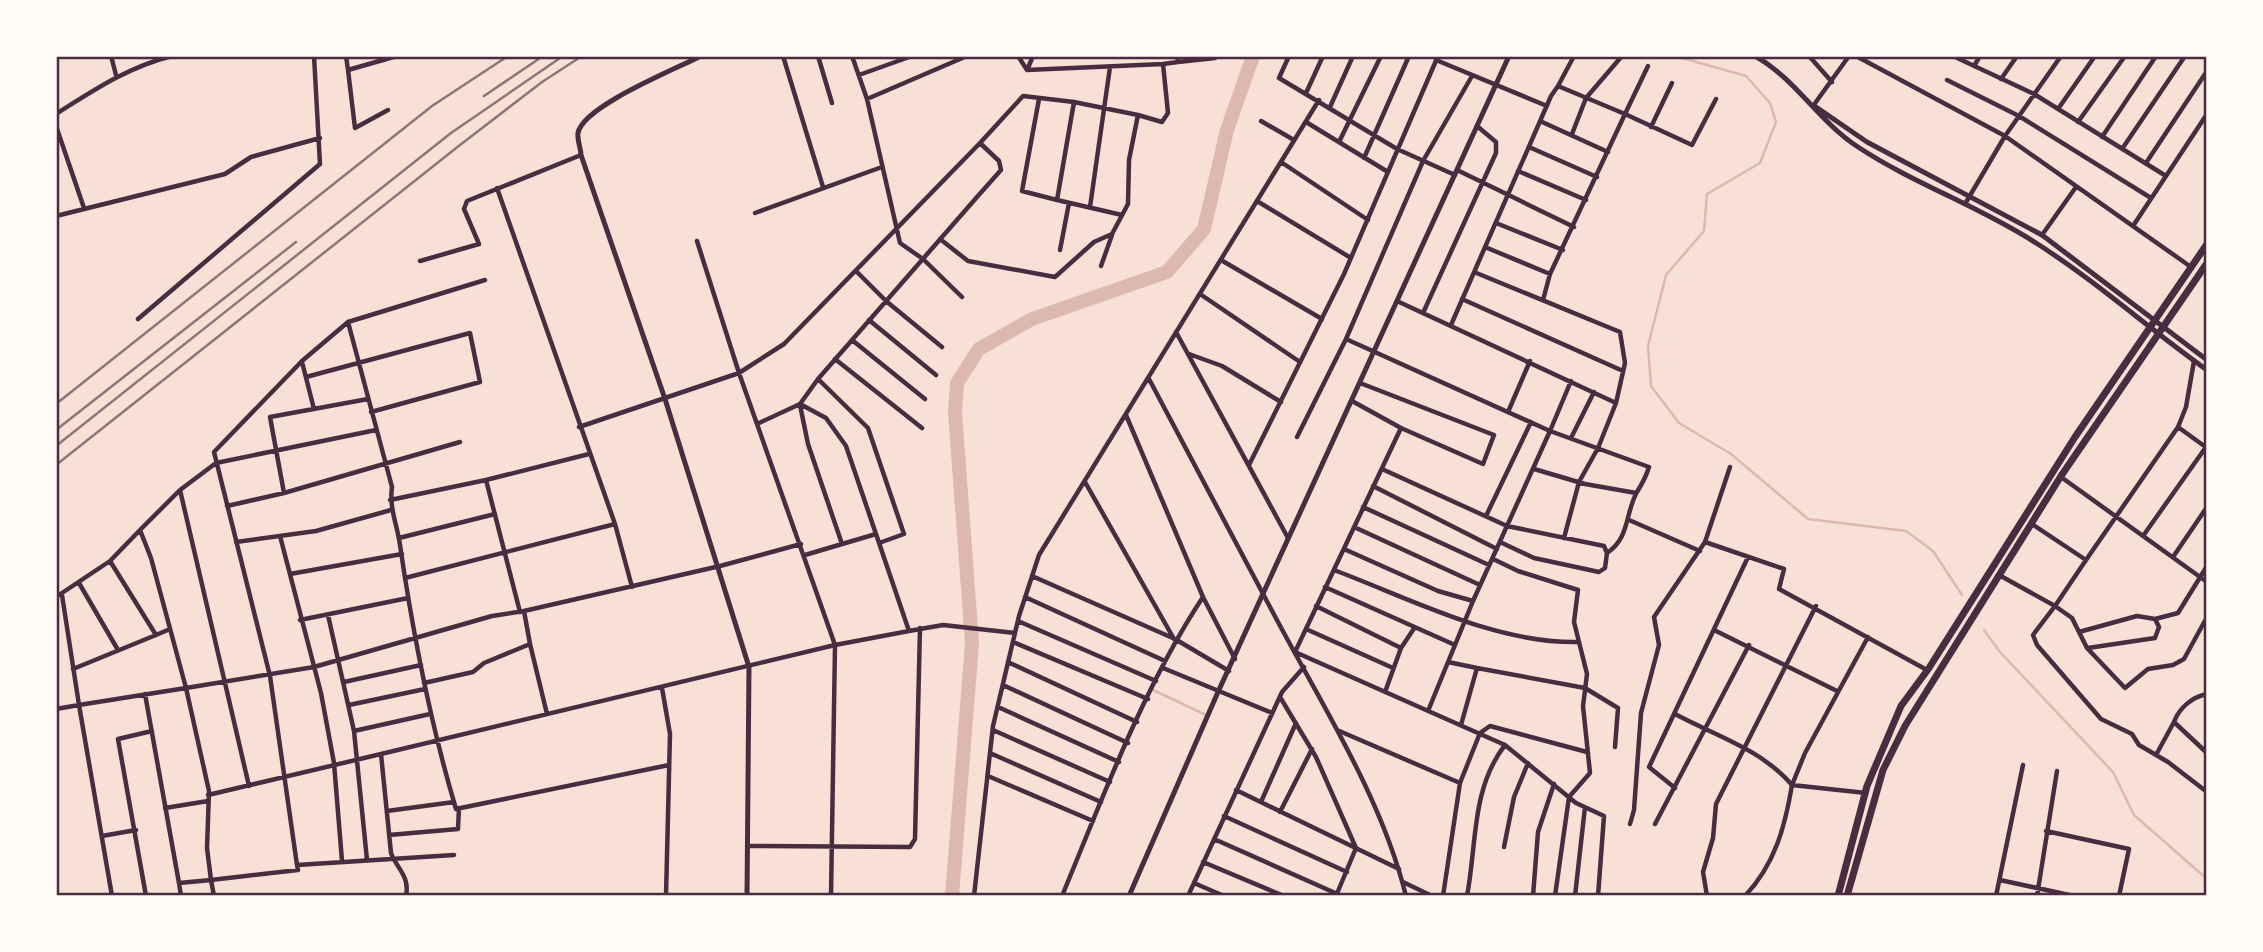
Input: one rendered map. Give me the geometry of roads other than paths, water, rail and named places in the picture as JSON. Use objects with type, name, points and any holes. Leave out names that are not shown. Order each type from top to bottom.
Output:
[{"type":"highway","points":[[1838,896],[1866,793],[1901,706],[1927,670],[2148,326],[2207,244]]},
{"type":"highway","points":[[1847,896],[1883,770],[1905,726],[2061,476],[2207,263]]},
{"type":"street","points":[[111,56],[116,75]]},
{"type":"street","points":[[143,56],[144,63]]},
{"type":"street","points":[[56,114],[116,75],[144,63],[172,56]]},
{"type":"street","points":[[138,319],[320,164],[314,56]]},
{"type":"street","points":[[346,56],[355,128],[388,110]]},
{"type":"street","points":[[348,70],[397,56]]},
{"type":"street","points":[[701,56],[602,107],[585,120],[578,133],[581,155],[665,399],[750,667],[750,846],[747,896]]},
{"type":"street","points":[[783,56],[823,187]]},
{"type":"street","points":[[818,56],[832,103]]},
{"type":"street","points":[[852,56],[867,99],[900,243],[923,259],[962,297]]},
{"type":"street","points":[[859,75],[912,56]]},
{"type":"street","points":[[867,99],[967,56]]},
{"type":"street","points":[[1018,56],[1027,71]]},
{"type":"street","points":[[1027,71],[1033,56]]},
{"type":"street","points":[[1289,56],[1279,78],[1397,149],[1484,183],[1574,227]]},
{"type":"street","points":[[1306,93],[1323,56]]},
{"type":"street","points":[[1330,107],[1353,56]]},
{"type":"street","points":[[1339,142],[1381,56]]},
{"type":"street","points":[[1364,158],[1409,56]]},
{"type":"street","points":[[1129,896],[1219,691],[1509,56]]},
{"type":"street","points":[[1451,325],[1546,106],[1574,56]]},
{"type":"street","points":[[1572,134],[1586,98],[1622,56]]},
{"type":"street","points":[[1809,56],[1832,82]]},
{"type":"street","points":[[1814,106],[1849,56]]},
{"type":"street","points":[[1856,56],[2005,136],[2191,267]]},
{"type":"street","points":[[1952,56],[2034,94],[2166,176]]},
{"type":"street","points":[[1974,66],[1980,56]]},
{"type":"street","points":[[2001,79],[2017,56]]},
{"type":"street","points":[[1965,204],[2005,136],[2061,56]]},
{"type":"street","points":[[2059,109],[2095,56]]},
{"type":"street","points":[[2078,122],[2125,56]]},
{"type":"street","points":[[2102,137],[2156,56]]},
{"type":"street","points":[[2122,149],[2185,56]]},
{"type":"street","points":[[1759,57],[1814,106],[1867,142],[2042,235],[2207,360]]},
{"type":"street","points":[[1027,71],[1163,64],[1177,59],[1215,58]]},
{"type":"street","points":[[1249,466],[1351,258],[1437,58],[1472,76],[1546,106]]},
{"type":"street","points":[[579,427],[739,373],[784,344],[1023,96],[1073,102],[1162,122],[1168,113],[1163,64]]},
{"type":"street","points":[[1543,300],[1550,274],[1648,66]]},
{"type":"street","points":[[1090,207],[1110,67]]},
{"type":"street","points":[[2146,163],[2207,71]]},
{"type":"street","points":[[1297,437],[1346,339],[1423,161],[1472,76]]},
{"type":"street","points":[[1947,80],[2019,116],[2151,198]]},
{"type":"street","points":[[1651,127],[1672,83]]},
{"type":"street","points":[[1558,86],[1692,145],[1716,99]]},
{"type":"street","points":[[1039,99],[1022,191],[1122,215]]},
{"type":"street","points":[[974,896],[993,730],[1018,621],[1040,555],[1319,100]]},
{"type":"street","points":[[1057,200],[1073,102]]},
{"type":"street","points":[[1814,106],[1830,128],[1858,148],[2051,252],[2207,370]]},
{"type":"street","points":[[2133,226],[2207,114]]},
{"type":"street","points":[[1101,266],[1112,234],[1128,205],[1129,160],[1138,115]]},
{"type":"street","points":[[1261,121],[1294,141]]},
{"type":"street","points":[[1540,121],[1608,152]]},
{"type":"street","points":[[1306,122],[1388,172]]},
{"type":"street","points":[[56,126],[59,145],[84,208]]},
{"type":"street","points":[[1423,313],[1484,183],[1497,145],[1477,127]]},
{"type":"street","points":[[56,216],[225,174],[251,157],[320,138]]},
{"type":"street","points":[[759,423],[800,404],[835,359],[1001,170],[999,161],[980,142]]},
{"type":"street","points":[[1529,147],[1597,177]]},
{"type":"street","points":[[420,261],[480,244],[464,209],[467,201],[581,155]]},
{"type":"street","points":[[1281,162],[1368,220]]},
{"type":"street","points":[[755,213],[882,167]]},
{"type":"street","points":[[1518,171],[1586,200]]},
{"type":"street","points":[[2042,235],[2077,187]]},
{"type":"street","points":[[497,188],[615,524],[632,587]]},
{"type":"street","points":[[1257,201],[1351,258]]},
{"type":"street","points":[[1060,250],[1069,203]]},
{"type":"street","points":[[1496,223],[1563,250]]},
{"type":"street","points":[[940,239],[968,261],[1055,277],[1094,242],[1112,234]]},
{"type":"street","points":[[697,241],[739,373],[759,423],[835,645],[831,896]]},
{"type":"street","points":[[1485,247],[1550,274]]},
{"type":"street","points":[[1221,260],[1322,319]]},
{"type":"street","points":[[856,271],[886,301],[942,347]]},
{"type":"street","points":[[1474,272],[1620,331],[1625,363],[1616,403],[1598,448],[1578,482],[1564,538]]},
{"type":"street","points":[[179,883],[298,870],[270,676],[214,452],[302,362],[348,322],[485,279]]},
{"type":"street","points":[[1200,294],[1300,362]]},
{"type":"street","points":[[1462,299],[1623,371]]},
{"type":"street","points":[[1397,301],[1530,360],[1616,403]]},
{"type":"street","points":[[869,320],[936,375]]},
{"type":"street","points":[[348,322],[392,487],[391,510],[402,554],[415,639],[436,741],[456,808],[669,765]]},
{"type":"street","points":[[1176,331],[1289,539]]},
{"type":"street","points":[[306,377],[470,333],[480,382],[371,412]]},
{"type":"street","points":[[1346,339],[1550,431],[1649,467],[1643,485],[1636,493],[1629,520],[1618,545],[1607,553]]},
{"type":"street","points":[[852,340],[925,399]]},
{"type":"street","points":[[1188,354],[1223,366],[1280,402]]},
{"type":"street","points":[[835,359],[922,428]]},
{"type":"street","points":[[1508,412],[1530,360]]},
{"type":"street","points":[[2194,361],[2186,407],[2178,427],[2033,635],[2037,645],[2054,661],[2065,679],[2101,719],[2132,734],[2139,745],[2207,792]]},
{"type":"street","points":[[302,362],[314,409]]},
{"type":"street","points":[[818,379],[868,428],[904,534],[879,543]]},
{"type":"street","points":[[1149,379],[1336,729],[1399,869],[1406,896]]},
{"type":"street","points":[[1428,711],[1473,601],[1571,381]]},
{"type":"street","points":[[1352,401],[1401,428],[1483,464],[1494,435],[1360,383]]},
{"type":"street","points":[[1571,439],[1594,392]]},
{"type":"street","points":[[284,493],[270,417],[368,399]]},
{"type":"street","points":[[800,404],[826,418],[846,446],[909,631]]},
{"type":"street","points":[[800,404],[808,444],[842,544]]},
{"type":"street","points":[[1126,415],[1203,597],[1234,659]]},
{"type":"street","points":[[1486,516],[1531,422]]},
{"type":"street","points":[[2143,536],[2206,447],[2178,427]]},
{"type":"street","points":[[1295,652],[1401,428]]},
{"type":"street","points":[[112,896],[59,596],[110,561],[180,490],[216,463],[376,430]]},
{"type":"street","points":[[227,506],[284,493],[460,442]]},
{"type":"street","points":[[390,500],[486,480],[589,454]]},
{"type":"street","points":[[1630,824],[1634,810],[1641,713],[1659,645],[1654,617],[1705,542],[1730,467]]},
{"type":"street","points":[[1381,469],[1507,526],[1604,546],[1607,553],[1605,568],[1599,572],[1534,558],[1500,542]]},
{"type":"street","points":[[1534,469],[1578,482],[1636,493]]},
{"type":"street","points":[[2061,476],[2207,582]]},
{"type":"street","points":[[486,480],[547,714]]},
{"type":"street","points":[[1084,482],[1175,639]]},
{"type":"street","points":[[1374,485],[1497,549]]},
{"type":"street","points":[[180,490],[250,786]]},
{"type":"street","points":[[1363,507],[1489,565]]},
{"type":"street","points":[[2173,557],[2207,507]]},
{"type":"street","points":[[236,542],[316,531],[391,510]]},
{"type":"street","points":[[399,538],[495,514]]},
{"type":"street","points":[[1629,520],[1700,551]]},
{"type":"street","points":[[405,578],[615,524]]},
{"type":"street","points":[[2031,524],[2086,560]]},
{"type":"street","points":[[1354,527],[1480,585]]},
{"type":"street","points":[[140,530],[151,558],[186,688],[208,798],[207,848],[214,896]]},
{"type":"street","points":[[805,555],[876,534]]},
{"type":"street","points":[[280,536],[314,667],[334,763],[342,861]]},
{"type":"street","points":[[1705,542],[1784,569],[1779,589],[1816,606],[1927,670]]},
{"type":"street","points":[[56,709],[314,667],[492,616],[522,612],[632,587],[801,544]]},
{"type":"street","points":[[1344,548],[1438,591],[1473,601]]},
{"type":"street","points":[[290,574],[402,554]]},
{"type":"street","points":[[1675,788],[1649,767],[1748,557]]},
{"type":"street","points":[[1493,559],[1518,571],[1578,590],[1574,622],[1587,674],[1583,706],[1590,773],[1569,797],[1555,896]]},
{"type":"street","points":[[110,561],[156,635]]},
{"type":"street","points":[[2079,632],[2137,616],[2155,619],[2178,614],[2207,566]]},
{"type":"street","points":[[1334,570],[1482,628],[1546,643],[1579,642]]},
{"type":"street","points":[[2000,575],[2072,618],[2087,648],[2125,688],[2148,669],[2173,666],[2184,659],[2207,618]]},
{"type":"street","points":[[1032,576],[1175,639],[1229,671]]},
{"type":"street","points":[[79,583],[118,650]]},
{"type":"street","points":[[1325,587],[1455,645]]},
{"type":"street","points":[[1025,597],[1165,661]]},
{"type":"street","points":[[1062,896],[1101,802],[1175,639],[1203,597]]},
{"type":"street","points":[[300,620],[408,598]]},
{"type":"street","points":[[1316,606],[1401,648]]},
{"type":"street","points":[[1707,896],[1703,872],[1713,838],[1716,804],[1746,749],[1785,662],[1816,606]]},
{"type":"street","points":[[328,615],[359,759],[367,860]]},
{"type":"street","points":[[2087,648],[2155,638],[2159,626],[2155,619]]},
{"type":"street","points":[[1018,621],[1156,681]]},
{"type":"street","points":[[165,808],[286,778],[334,763],[662,688],[835,645],[943,625],[1015,633]]},
{"type":"street","points":[[1384,692],[1401,648],[1415,627]]},
{"type":"street","points":[[750,846],[831,849],[909,847],[915,839],[920,628]]},
{"type":"street","points":[[72,669],[170,629]]},
{"type":"street","points":[[1306,629],[1393,668]]},
{"type":"street","points":[[1714,629],[1785,662],[1837,691]]},
{"type":"street","points":[[1745,896],[1759,881],[1782,836],[1792,785],[1805,752],[1868,637]]},
{"type":"street","points":[[1013,642],[1148,699]]},
{"type":"street","points":[[349,705],[473,672],[484,663],[530,644]]},
{"type":"street","points":[[1655,824],[1749,645]]},
{"type":"street","points":[[1295,652],[1505,745],[1569,797],[1604,816],[1598,896]]},
{"type":"street","points":[[1008,662],[1137,722]]},
{"type":"street","points":[[1448,662],[1585,688],[1618,708],[1615,747]]},
{"type":"street","points":[[344,682],[421,665]]},
{"type":"street","points":[[1163,667],[1272,713]]},
{"type":"street","points":[[1188,896],[1280,697],[1304,667]]},
{"type":"street","points":[[1461,724],[1477,668]]},
{"type":"street","points":[[1003,685],[1128,743]]},
{"type":"street","points":[[662,688],[670,734],[666,896]]},
{"type":"street","points":[[145,694],[181,896]]},
{"type":"street","points":[[2156,755],[2178,711],[2206,696]]},
{"type":"street","points":[[1214,839],[1339,895],[1356,848],[1312,748],[1280,697]]},
{"type":"street","points":[[998,707],[1119,762]]},
{"type":"street","points":[[354,731],[430,714]]},
{"type":"street","points":[[1675,714],[1769,762],[1792,785],[1866,793]]},
{"type":"street","points":[[2174,722],[2207,753]]},
{"type":"street","points":[[1261,802],[1296,723]]},
{"type":"street","points":[[1443,896],[1460,783],[1480,733],[1490,726],[1587,752]]},
{"type":"street","points":[[1336,729],[1460,783]]},
{"type":"street","points":[[993,730],[1110,782]]},
{"type":"street","points":[[146,896],[118,739],[152,731]]},
{"type":"street","points":[[1467,896],[1479,799],[1493,760],[1505,745]]},
{"type":"street","points":[[1280,812],[1312,748]]},
{"type":"street","points":[[990,752],[1101,802]]},
{"type":"street","points":[[381,754],[392,858],[400,864],[408,885],[406,896]]},
{"type":"street","points":[[1504,847],[1514,797],[1528,763]]},
{"type":"street","points":[[1996,896],[2023,765]]},
{"type":"street","points":[[2037,896],[2057,771]]},
{"type":"street","points":[[988,776],[1093,821]]},
{"type":"street","points":[[1534,896],[1538,832],[1554,784]]},
{"type":"street","points":[[1236,790],[1399,869]]},
{"type":"street","points":[[387,811],[454,802]]},
{"type":"street","points":[[1574,896],[1585,807]]},
{"type":"street","points":[[389,835],[458,829],[459,808]]},
{"type":"street","points":[[1224,816],[1347,872]]},
{"type":"street","points":[[102,836],[136,830]]},
{"type":"street","points":[[2046,831],[2129,849],[2119,895]]},
{"type":"street","points":[[297,865],[454,855]]},
{"type":"street","points":[[1203,862],[1284,896]]},
{"type":"street","points":[[2000,880],[2074,896]]},
{"type":"street","points":[[1402,882],[1432,896]]},
{"type":"street","points":[[1194,883],[1224,896]]},
{"type":"street","points":[[2080,896],[2152,896]]},
{"type":"waterway","points":[[952,896],[972,643],[955,412],[957,383],[979,349],[1032,319],[1167,272],[1204,229],[1227,130],[1253,56]]},
{"type":"waterway","points":[[1675,56],[1746,76],[1770,103],[1776,122],[1760,163],[1707,194],[1704,231],[1666,275],[1648,346],[1651,386],[1679,423],[1731,454],[1808,519],[1906,531],[1933,551],[1962,595]]},
{"type":"waterway","points":[[1984,630],[2000,652],[2113,772],[2134,815],[2207,879]]},
{"type":"waterway","points":[[1153,690],[1206,715]]},
{"type":"railway","points":[[56,404],[432,106],[508,56]]},
{"type":"railway","points":[[484,96],[543,56]]},
{"type":"railway","points":[[56,446],[451,133],[563,56]]},
{"type":"railway","points":[[56,465],[460,145],[542,82],[582,56]]},
{"type":"railway","points":[[56,430],[296,242]]}]
